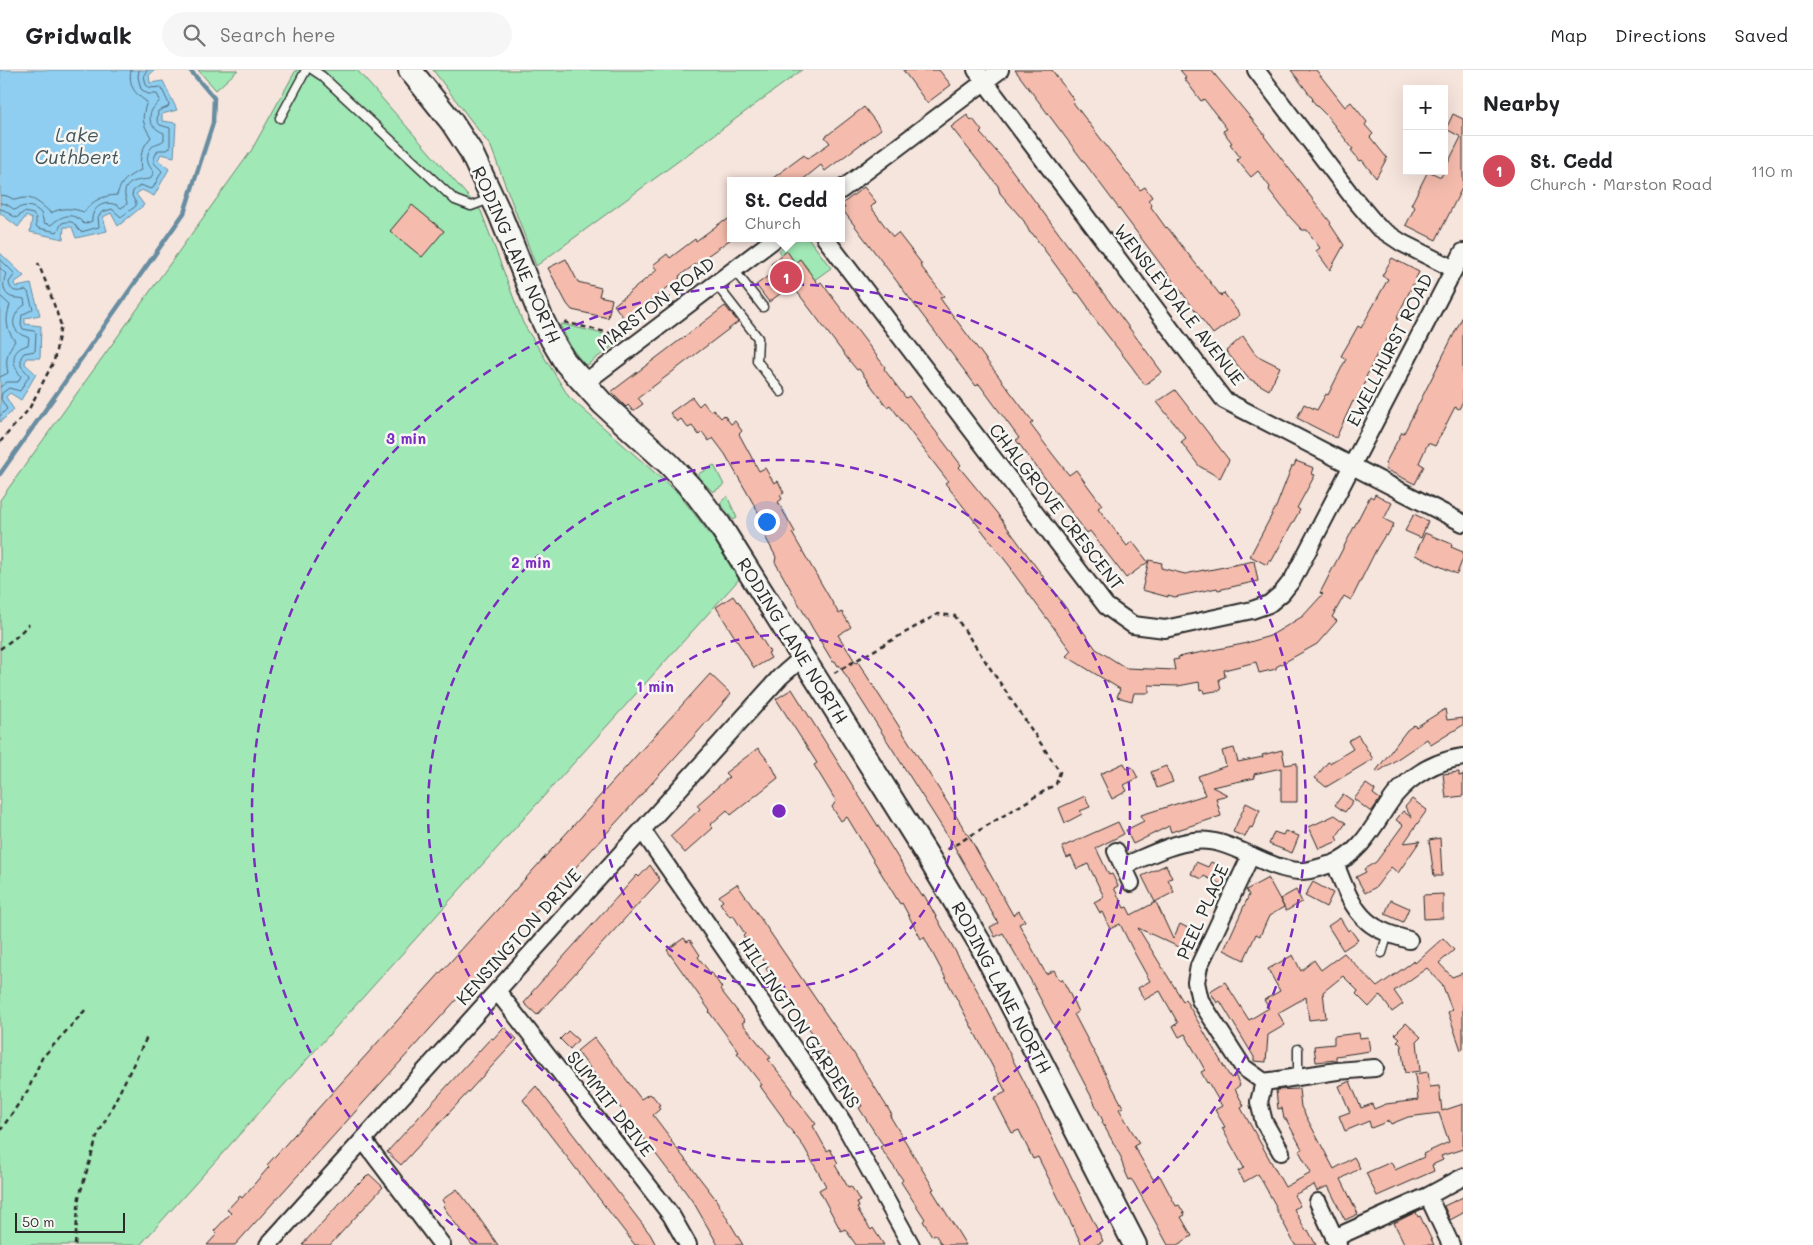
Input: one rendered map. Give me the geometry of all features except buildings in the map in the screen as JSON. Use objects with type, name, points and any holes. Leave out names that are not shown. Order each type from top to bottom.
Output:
[{"type":"street","name":"RODING LANE NORTH","points":[[410,70],[440,107],[470,150],[493,198],[541,317],[561,355],[583,384],[669,464],[694,491],[719,524],[930,860],[980,945],[1135,1245]]},
{"type":"street","points":[[845,187],[980,76],[1000,70]]},
{"type":"street","points":[[1256,70],[1351,195],[1378,227],[1402,243],[1454,269]]},
{"type":"street","name":"WENSLEYDALE AVENUE","points":[[980,76],[1224,400],[1463,524]]},
{"type":"street","name":"MARSTON ROAD","points":[[583,384],[771,242]]},
{"type":"street","name":"CHALGROVE CRESCENT","points":[[829,242],[1106,606],[1133,624],[1166,628],[1252,610],[1269,604],[1282,593],[1292,579],[1352,467]]},
{"type":"street","name":"EWELLHURST ROAD","points":[[1352,467],[1463,252]]},
{"type":"street","name":"KENSINGTON DRIVE","points":[[268,1245],[780,677],[802,658]]},
{"type":"street","name":"PEEL PLACE","points":[[1131,883],[1120,859],[1195,840],[1221,843],[1269,865],[1300,872],[1335,863],[1353,851],[1368,835],[1396,794],[1418,775],[1436,763],[1463,757]]},
{"type":"street","name":"HILLINGTON GARDENS","points":[[642,830],[819,1085],[844,1124],[911,1245]]},
{"type":"street","name":"PEEL PLACE","points":[[1250,857],[1199,966],[1196,982],[1200,1000],[1243,1067],[1264,1082]]},
{"type":"street","points":[[1335,863],[1352,903],[1367,921],[1388,933],[1409,940]]},
{"type":"street","name":"SUMMIT DRIVE","points":[[497,991],[671,1215],[688,1245]]},
{"type":"street","points":[[1281,1152],[1264,1122],[1259,1102],[1264,1082],[1337,1071],[1375,1068]]},
{"type":"street","points":[[362,1140],[442,1245]]},
{"type":"street","points":[[1318,1202],[1336,1241],[1463,1177]]},
{"type":"street","points":[[1428,1196],[1451,1245]]},
{"type":"lane","points":[[280,118],[306,70]]},
{"type":"lane","points":[[313,70],[322,76],[455,200],[471,206],[493,198]]},
{"type":"lane","points":[[734,270],[763,307]]},
{"type":"lane","points":[[716,284],[758,338],[757,361],[781,392]]},
{"type":"lane","points":[[1382,953],[1388,933]]},
{"type":"lane","points":[[1298,1049],[1298,1077]]},
{"type":"path","points":[[0,442],[29,409],[54,361],[60,325],[38,263]]},
{"type":"path","points":[[541,317],[641,340]]},
{"type":"path","points":[[817,682],[938,614],[955,616],[1060,772],[1056,784],[930,860]]},
{"type":"path","points":[[0,649],[29,624]]},
{"type":"path","points":[[0,1131],[28,1090],[42,1058],[87,1008]]},
{"type":"path","points":[[75,1245],[79,1197],[97,1137],[147,1037]]},
{"type":"green space","points":[[198,70],[238,70],[216,90]]},
{"type":"green space","points":[[296,70],[357,70],[481,211],[523,323],[569,397],[679,494],[742,576],[140,1245],[0,1245],[0,500],[251,151]]},
{"type":"green space","points":[[433,70],[802,70],[536,266],[491,147]]},
{"type":"green space","points":[[791,242],[811,242],[831,268],[810,283],[808,269],[800,259],[795,263],[787,252],[782,255],[779,251]]},
{"type":"green space","points":[[560,325],[620,338],[621,340],[587,365],[584,364],[572,349]]},
{"type":"green space","points":[[714,465],[724,485],[713,492],[698,477],[698,474]]},
{"type":"green space","points":[[727,496],[737,518],[733,520],[720,503]]},
{"type":"water","name":"Lake Cuthbert","points":[[0,70],[155,70],[149,75],[150,83],[163,81],[177,110],[162,114],[162,121],[176,123],[174,157],[161,154],[158,160],[169,169],[154,196],[142,190],[136,194],[144,205],[118,226],[111,213],[103,217],[107,231],[76,238],[72,227],[64,227],[63,239],[30,232],[32,219],[26,216],[18,227],[0,213]]},
{"type":"water","points":[[0,253],[24,276],[14,283],[16,287],[31,284],[40,315],[25,318],[25,324],[41,326],[40,358],[26,358],[25,364],[36,374],[21,400],[10,393],[6,397],[14,410],[0,422]]},
{"type":"waterway","points":[[0,474],[184,213],[213,123],[214,98],[190,70]]},
{"type":"place","name":"St. Cedd","points":[[786,277]]}]
